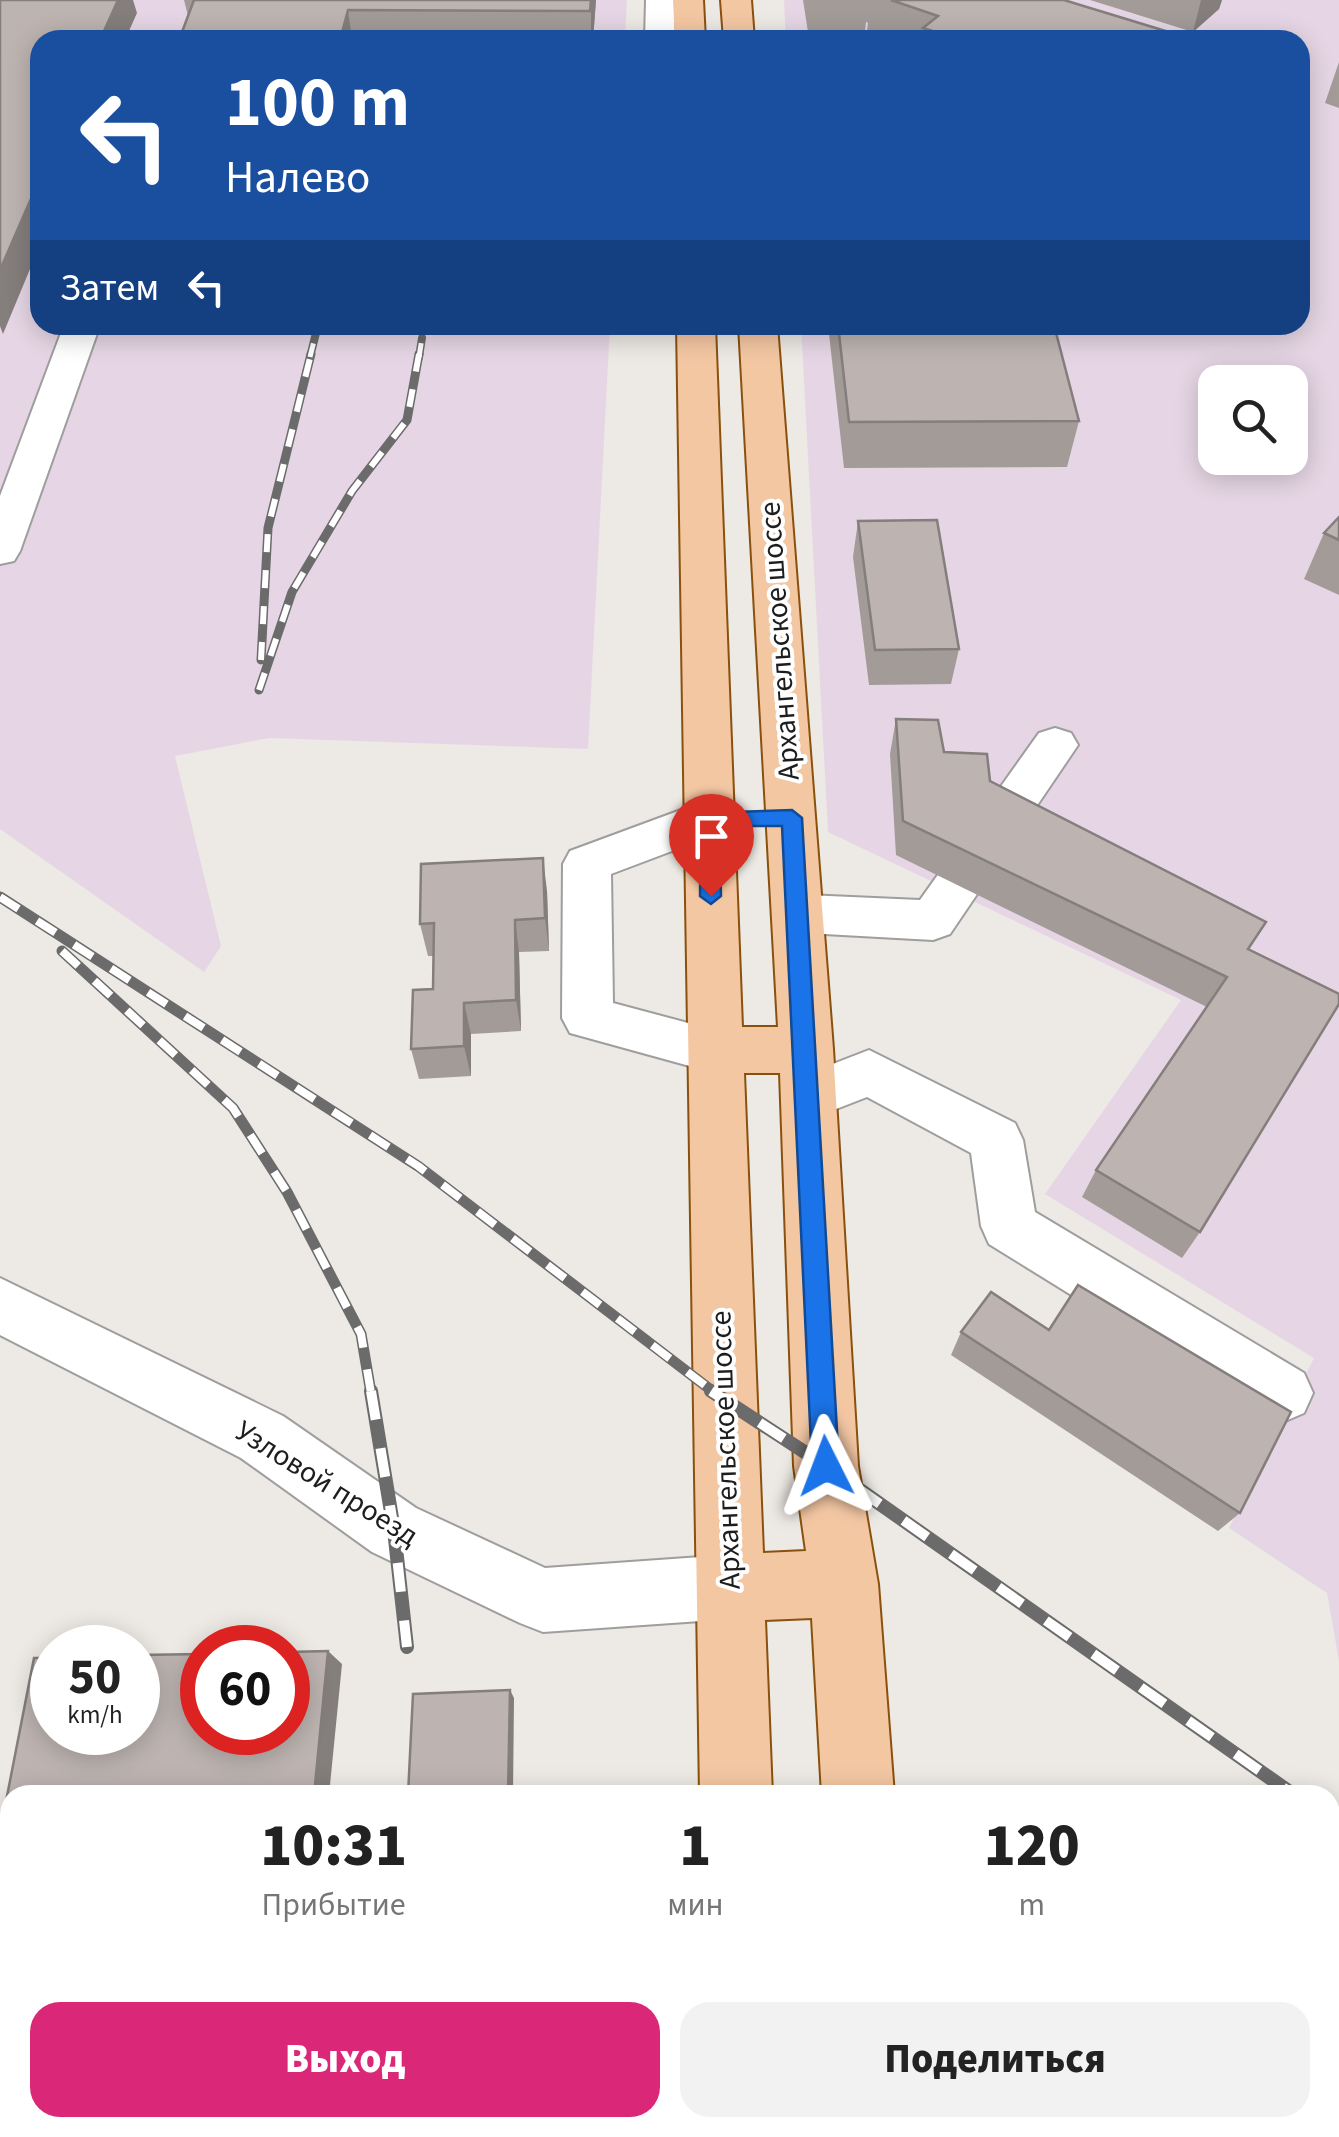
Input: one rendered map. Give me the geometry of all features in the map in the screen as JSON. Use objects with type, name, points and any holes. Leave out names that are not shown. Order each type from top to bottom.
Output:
[{"type":"main road","points":[[688,0],[690,30]]},
{"type":"main road","points":[[736,0],[738,30]]},
{"type":"main road","name":"Архангельское шоссе","points":[[696,335],[736,1785]]},
{"type":"main road","name":"Архангельское шоссе","points":[[759,335],[792,818],[826,1466],[844,1584],[857,1785]]},
{"type":"main road","points":[[708,818],[792,818]]},
{"type":"main road","points":[[715,1051],[807,1073]]},
{"type":"main road","points":[[729,1587],[844,1584]]},
{"type":"street","points":[[660,0],[660,30]]},
{"type":"street","points":[[0,551],[78,335]]},
{"type":"street","points":[[806,914],[933,920],[1055,745]]},
{"type":"street","points":[[708,818],[586,864],[588,1018],[715,1051]]},
{"type":"street","points":[[807,1073],[869,1072],[996,1140],[1009,1226],[1283,1393]]},
{"type":"street","name":"Узловой проезд","points":[[0,1305],[262,1437],[394,1530],[542,1600],[729,1587]]},
{"type":"shaded area","points":[[0,0],[627,0],[626,30],[30,30],[30,335],[609,335],[588,749],[269,738],[175,756],[221,946],[204,972],[0,829]]},
{"type":"shaded area","points":[[784,0],[1339,0],[1339,1661],[1327,1593],[1229,1528],[1314,1358],[1045,1194],[1181,1000],[828,832],[802,335],[1310,335],[1310,30],[786,30]]},
{"type":"building","points":[[0,0],[118,0],[104,30],[30,30],[30,201],[0,270]]},
{"type":"building","points":[[194,0],[591,0],[590,11],[348,10],[343,30],[183,30]]},
{"type":"building","points":[[891,0],[1064,0],[1162,30],[923,28],[938,16]]},
{"type":"building","points":[[839,335],[1057,335],[1079,421],[849,422]]},
{"type":"building","points":[[1339,517],[1339,540],[1324,533]]},
{"type":"building","points":[[937,520],[959,649],[875,650],[858,521]]},
{"type":"building","points":[[896,719],[938,720],[944,752],[987,754],[990,781],[1266,922],[1248,949],[1339,994],[1339,1004],[1200,1232],[1096,1170],[1227,977],[903,821]]},
{"type":"building","points":[[543,858],[545,918],[515,920],[516,1000],[464,1003],[464,1046],[411,1049],[413,990],[433,989],[434,923],[420,924],[421,864]]},
{"type":"building","points":[[1078,1285],[1291,1412],[1240,1513],[961,1332],[991,1292],[1049,1330]]},
{"type":"building","points":[[310,1651],[328,1651],[315,1785],[9,1785],[30,1678],[30,1755],[160,1755],[160,1655],[180,1654],[180,1755],[310,1755]]},
{"type":"building","points":[[510,1690],[508,1785],[408,1785],[413,1694]]},
{"type":"railway","points":[[310,357],[316,335]]},
{"type":"railway","points":[[419,357],[422,338]]},
{"type":"railway","points":[[261,660],[268,528],[311,354]]},
{"type":"railway","points":[[259,690],[292,592],[352,491],[407,420],[419,354]]},
{"type":"railway","points":[[0,897],[418,1166],[715,1393]]},
{"type":"railway","points":[[62,951],[233,1108],[287,1192],[361,1334],[371,1393]]},
{"type":"railway","points":[[371,1391],[394,1530],[407,1647]]},
{"type":"railway","points":[[711,1391],[826,1466],[1280,1785]]},
{"type":"route","points":[[711,896],[708,818],[792,818],[826,1466]]}]
